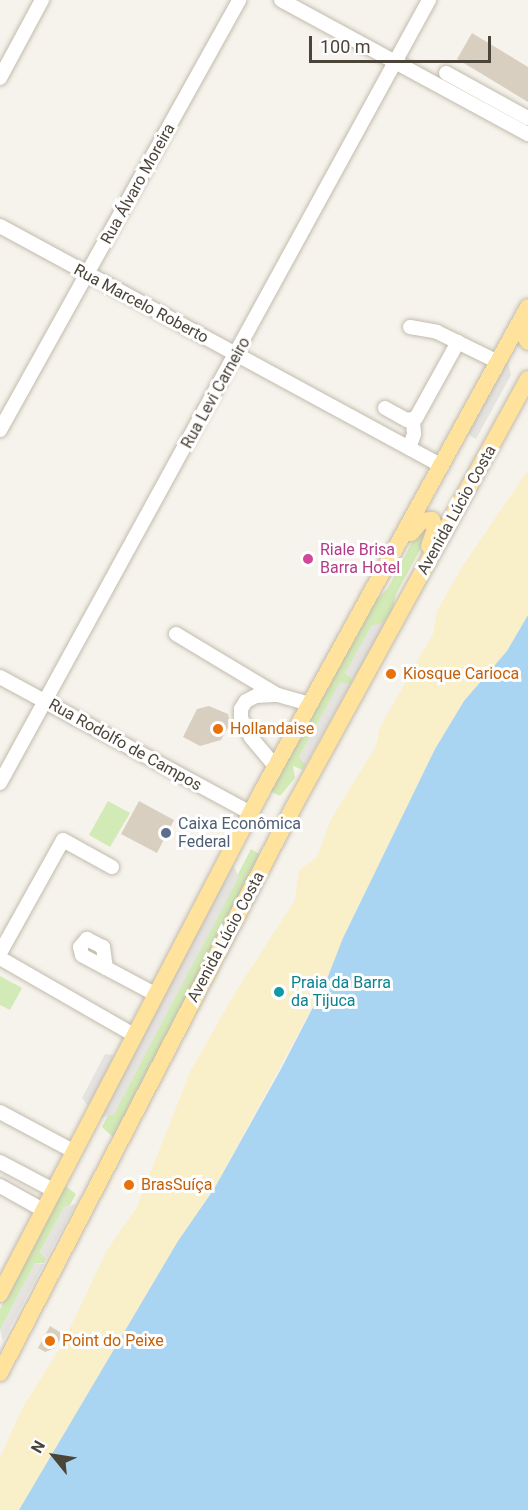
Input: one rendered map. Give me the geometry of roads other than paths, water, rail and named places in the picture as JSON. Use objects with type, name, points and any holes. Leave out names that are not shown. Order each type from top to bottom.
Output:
[{"type":"main road","points":[[0,1294],[275,766],[528,307]]},
{"type":"main road","points":[[528,318],[523,333],[528,342]]},
{"type":"main road","name":"Avenida Lúcio Costa","points":[[0,1373],[293,808],[528,379]]},
{"type":"main road","points":[[386,564],[421,521],[432,520],[435,529],[412,592]]},
{"type":"street","points":[[0,78],[42,0]]},
{"type":"street","name":"Rua Álvaro Moreira","points":[[2,423],[88,275],[239,0]]},
{"type":"street","points":[[281,0],[528,134]]},
{"type":"street","name":"Rua Levi Carneiro","points":[[0,783],[237,356],[429,0]]},
{"type":"street","points":[[446,73],[528,118]]},
{"type":"street","name":"Rua Marcelo Roberto","points":[[0,226],[442,466]]},
{"type":"street","points":[[410,327],[434,331],[498,362]]},
{"type":"street","points":[[409,448],[414,434],[413,420],[458,342]]},
{"type":"street","points":[[385,408],[413,420]]},
{"type":"street","points":[[176,634],[278,695],[310,704]]},
{"type":"street","name":"Rua Rodolfo de Campos","points":[[0,677],[250,813]]},
{"type":"street","points":[[275,766],[251,737],[241,718],[246,700],[256,696],[278,695]]},
{"type":"street","points":[[0,953],[63,840],[112,867]]},
{"type":"street","points":[[0,958],[134,1035]]},
{"type":"street","points":[[106,968],[155,994]]},
{"type":"street","points":[[0,1112],[73,1151]]},
{"type":"street","points":[[0,1162],[53,1190]]},
{"type":"street","points":[[0,1186],[43,1210]]},
{"type":"water","points":[[528,615],[528,1510],[19,1510],[178,1241],[214,1189],[281,1069],[325,984],[343,938],[435,749],[464,701],[507,651]]},
{"type":"place","name":"Riale Brisa Barra Hotel","points":[[308,559]]},
{"type":"place","name":"Kiosque Carioca","points":[[391,674]]},
{"type":"place","name":"Hollandaise","points":[[218,729]]},
{"type":"place","name":"Caixa Econômica Federal","points":[[166,833]]},
{"type":"place","name":"Praia da Barra da Tijuca","points":[[279,992]]},
{"type":"place","name":"BrasSuíça","points":[[129,1185]]},
{"type":"place","name":"Point do Peixe","points":[[50,1341]]}]
